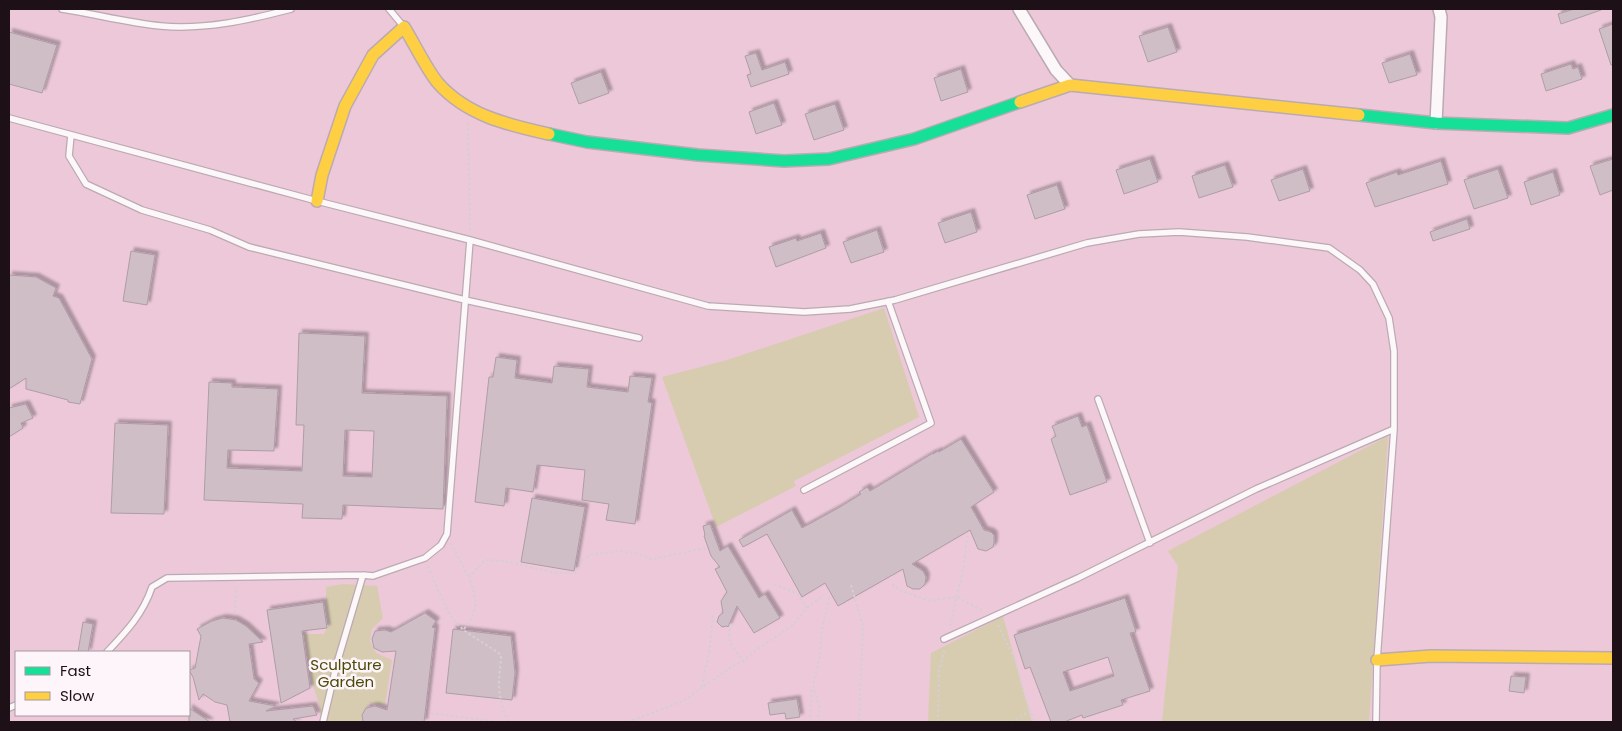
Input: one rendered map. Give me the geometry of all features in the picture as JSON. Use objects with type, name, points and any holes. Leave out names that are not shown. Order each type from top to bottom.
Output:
[{"type":"street","points":[[1019,9],[1056,70],[1070,84]]},
{"type":"street","points":[[1436,124],[1441,17],[1439,9]]},
{"type":"street","points":[[317,201],[322,175],[345,106],[373,55],[404,27],[438,83],[467,108],[502,123],[588,142],[698,155],[784,161],[828,159],[914,139],[1070,84],[1436,124],[1568,128],[1613,115]]},
{"type":"street","points":[[1377,660],[1431,656],[1613,658]]},
{"type":"lane","points":[[62,9],[160,26],[188,27],[219,25],[290,9]]},
{"type":"lane","points":[[389,9],[404,27]]},
{"type":"lane","points":[[9,118],[470,240],[708,306],[804,312],[850,309],[895,300],[1086,243],[1139,234],[1179,232],[1247,237],[1329,248],[1360,270],[1373,284],[1389,318],[1394,351],[1394,429],[1377,660],[1376,722]]},
{"type":"lane","points":[[71,135],[70,156],[86,184],[142,210],[210,230],[249,247],[465,300],[639,338]]},
{"type":"lane","points":[[108,651],[134,623],[141,608],[147,602],[152,587],[167,578],[372,576],[425,558],[440,544],[447,534],[470,240]]},
{"type":"lane","points":[[804,490],[930,423],[888,301]]},
{"type":"lane","points":[[1098,399],[1150,543]]},
{"type":"lane","points":[[944,639],[1150,543],[1256,489],[1394,429]]},
{"type":"lane","points":[[323,722],[337,663],[363,575]]},
{"type":"path","points":[[467,108],[470,152],[470,240]]},
{"type":"path","points":[[447,534],[469,577],[476,597],[473,616],[464,629]]},
{"type":"path","points":[[469,577],[485,560],[504,561],[555,574],[575,573],[584,559],[593,554],[621,551],[639,554],[651,559],[706,548]]},
{"type":"path","points":[[425,558],[438,592],[455,621],[501,655],[499,682],[501,704],[508,722]]},
{"type":"path","points":[[235,612],[236,577]]},
{"type":"path","points":[[774,584],[798,594],[807,608]]},
{"type":"path","points":[[892,584],[902,591],[929,601],[957,597],[980,608],[991,618],[1002,631],[1016,662],[1024,695],[1035,722]]},
{"type":"path","points":[[851,585],[863,626],[859,722]]},
{"type":"path","points":[[628,722],[684,701],[793,624],[807,608],[824,595]]},
{"type":"path","points":[[810,722],[812,685],[820,656],[822,629],[830,595]]},
{"type":"path","points":[[702,687],[710,647],[713,614]]},
{"type":"path","points":[[731,624],[728,633],[730,642],[743,661]]},
{"type":"path","points":[[812,685],[820,708],[818,722]]},
{"type":"path","points":[[1011,722],[1030,710]]},
{"type":"path","points":[[431,713],[498,722]]},
{"type":"shaded area","points":[[9,9],[1613,9],[1613,722],[9,722]]},
{"type":"green space","points":[[884,308],[919,417],[794,481],[796,486],[716,527],[662,377],[727,360]]},
{"type":"green space","points":[[1388,436],[1369,722],[1162,722],[1178,566],[1168,551]]},
{"type":"green space","name":"Sculpture Garden","points":[[344,584],[377,586],[383,618],[372,629],[370,641],[376,653],[392,660],[385,705],[368,703],[366,722],[321,722],[319,704],[312,682],[305,634],[324,634],[329,624],[326,587]]},
{"type":"green space","points":[[1003,616],[1032,722],[928,722],[931,653]]},
{"type":"building","points":[[1574,9],[1601,10],[1561,24],[1558,14]]},
{"type":"building","points":[[1613,24],[1613,65],[1611,65],[1599,29]]},
{"type":"building","points":[[1168,27],[1177,52],[1148,62],[1139,36]]},
{"type":"building","points":[[9,32],[57,45],[42,93],[9,84]]},
{"type":"building","points":[[756,53],[762,70],[785,62],[789,74],[751,87],[747,75],[751,74],[745,56]]},
{"type":"building","points":[[1410,54],[1417,75],[1389,83],[1382,63]]},
{"type":"building","points":[[1571,64],[1573,69],[1578,67],[1582,79],[1546,91],[1541,74]]},
{"type":"building","points":[[961,69],[968,92],[941,101],[934,78]]},
{"type":"building","points":[[601,72],[609,93],[579,104],[571,83]]},
{"type":"building","points":[[774,103],[782,125],[756,134],[749,112]]},
{"type":"building","points":[[835,104],[844,130],[814,140],[805,114]]},
{"type":"building","points":[[1150,159],[1158,182],[1124,194],[1116,170]]},
{"type":"building","points":[[1613,159],[1613,190],[1600,195],[1590,166]]},
{"type":"building","points":[[1441,161],[1448,184],[1375,207],[1366,183],[1397,172],[1398,175]]},
{"type":"building","points":[[1225,165],[1233,187],[1199,198],[1192,176]]},
{"type":"building","points":[[1303,169],[1310,191],[1279,201],[1271,180]]},
{"type":"building","points":[[1498,169],[1508,198],[1474,209],[1464,180]]},
{"type":"building","points":[[1553,172],[1560,195],[1531,205],[1524,182]]},
{"type":"building","points":[[1057,185],[1065,209],[1035,219],[1027,195]]},
{"type":"building","points":[[971,212],[977,232],[945,243],[938,223]]},
{"type":"building","points":[[1467,219],[1470,229],[1433,241],[1430,232]]},
{"type":"building","points":[[877,230],[884,252],[851,263],[843,242]]},
{"type":"building","points":[[821,233],[826,248],[776,267],[769,247],[796,238],[797,241]]},
{"type":"building","points":[[131,251],[155,255],[147,305],[123,301]]},
{"type":"building","points":[[9,275],[36,277],[56,288],[53,296],[59,298],[92,359],[80,404],[26,389],[26,378],[9,389]]},
{"type":"building","points":[[299,333],[365,336],[362,393],[447,396],[443,509],[343,505],[342,519],[302,518],[303,504],[204,500],[209,382],[232,383],[232,387],[278,389],[274,451],[228,450],[227,468],[302,471],[304,425],[296,425]],"holes":[[[345,430],[374,431],[372,477],[343,476]]]},
{"type":"building","points":[[496,357],[517,360],[515,378],[552,383],[554,366],[589,369],[587,387],[628,392],[630,376],[652,378],[648,402],[652,403],[635,524],[606,520],[609,504],[582,500],[585,470],[537,465],[533,492],[506,488],[504,506],[475,502],[489,377],[493,377]]},
{"type":"building","points":[[26,404],[33,418],[21,423],[23,428],[9,437],[9,408]]},
{"type":"building","points":[[1078,416],[1082,427],[1087,425],[1107,482],[1070,495],[1051,439],[1056,436],[1052,426]]},
{"type":"building","points":[[115,423],[168,425],[164,514],[111,513]]},
{"type":"building","points":[[961,439],[994,492],[971,507],[984,530],[994,535],[993,547],[986,551],[978,549],[970,530],[912,564],[923,571],[926,577],[925,584],[920,589],[913,589],[907,586],[903,569],[838,606],[825,583],[802,597],[767,534],[743,547],[739,540],[792,510],[802,528],[861,494],[859,492],[867,487],[870,491],[933,453],[939,452]]},
{"type":"building","points":[[532,498],[585,507],[574,571],[521,562]]},
{"type":"building","points":[[710,524],[720,551],[728,546],[759,598],[765,594],[780,618],[754,633],[737,606],[728,627],[722,627],[717,622],[719,616],[723,613],[721,601],[727,592],[715,569],[720,567],[711,556],[704,536],[703,526]]},
{"type":"building","points":[[1125,598],[1136,632],[1130,633],[1150,691],[1121,700],[1123,705],[1083,718],[1082,715],[1064,722],[1051,722],[1030,667],[1025,669],[1014,635]],"holes":[[[1108,657],[1114,676],[1070,691],[1063,672]]]},
{"type":"building","points":[[323,602],[327,628],[302,631],[310,688],[281,703],[267,610]]},
{"type":"building","points":[[425,613],[436,621],[432,627],[435,628],[424,722],[363,722],[362,715],[366,708],[375,706],[387,710],[396,651],[382,652],[374,648],[372,639],[375,631],[385,630],[391,632]]},
{"type":"building","points":[[223,618],[236,620],[246,626],[263,642],[249,644],[254,679],[259,683],[249,701],[276,706],[266,711],[313,706],[317,715],[293,719],[297,722],[230,722],[227,705],[215,702],[203,694],[199,700],[190,670],[195,668],[201,636],[197,629],[212,621]]},
{"type":"building","points":[[83,622],[93,624],[88,651],[78,651]]},
{"type":"building","points":[[453,629],[511,636],[515,673],[512,700],[446,693]]},
{"type":"building","points":[[1511,676],[1526,677],[1524,693],[1509,691]]},
{"type":"building","points":[[797,699],[800,717],[786,719],[785,713],[770,715],[768,703]]},
{"type":"building","points":[[190,709],[210,722],[189,722]]},
{"type":"traffic: fast","points":[[549,134],[587,142],[698,155],[784,161],[829,159],[914,139],[1020,102]]},
{"type":"traffic: fast","points":[[1359,115],[1436,123],[1568,128],[1613,115]]},
{"type":"traffic: slow","points":[[317,201],[322,175],[345,106],[373,55],[404,27],[434,78],[449,94],[462,104],[489,118],[549,134]]},
{"type":"traffic: slow","points":[[1020,102],[1070,85],[1359,115]]},
{"type":"traffic: slow","points":[[1377,660],[1431,656],[1613,658]]}]
